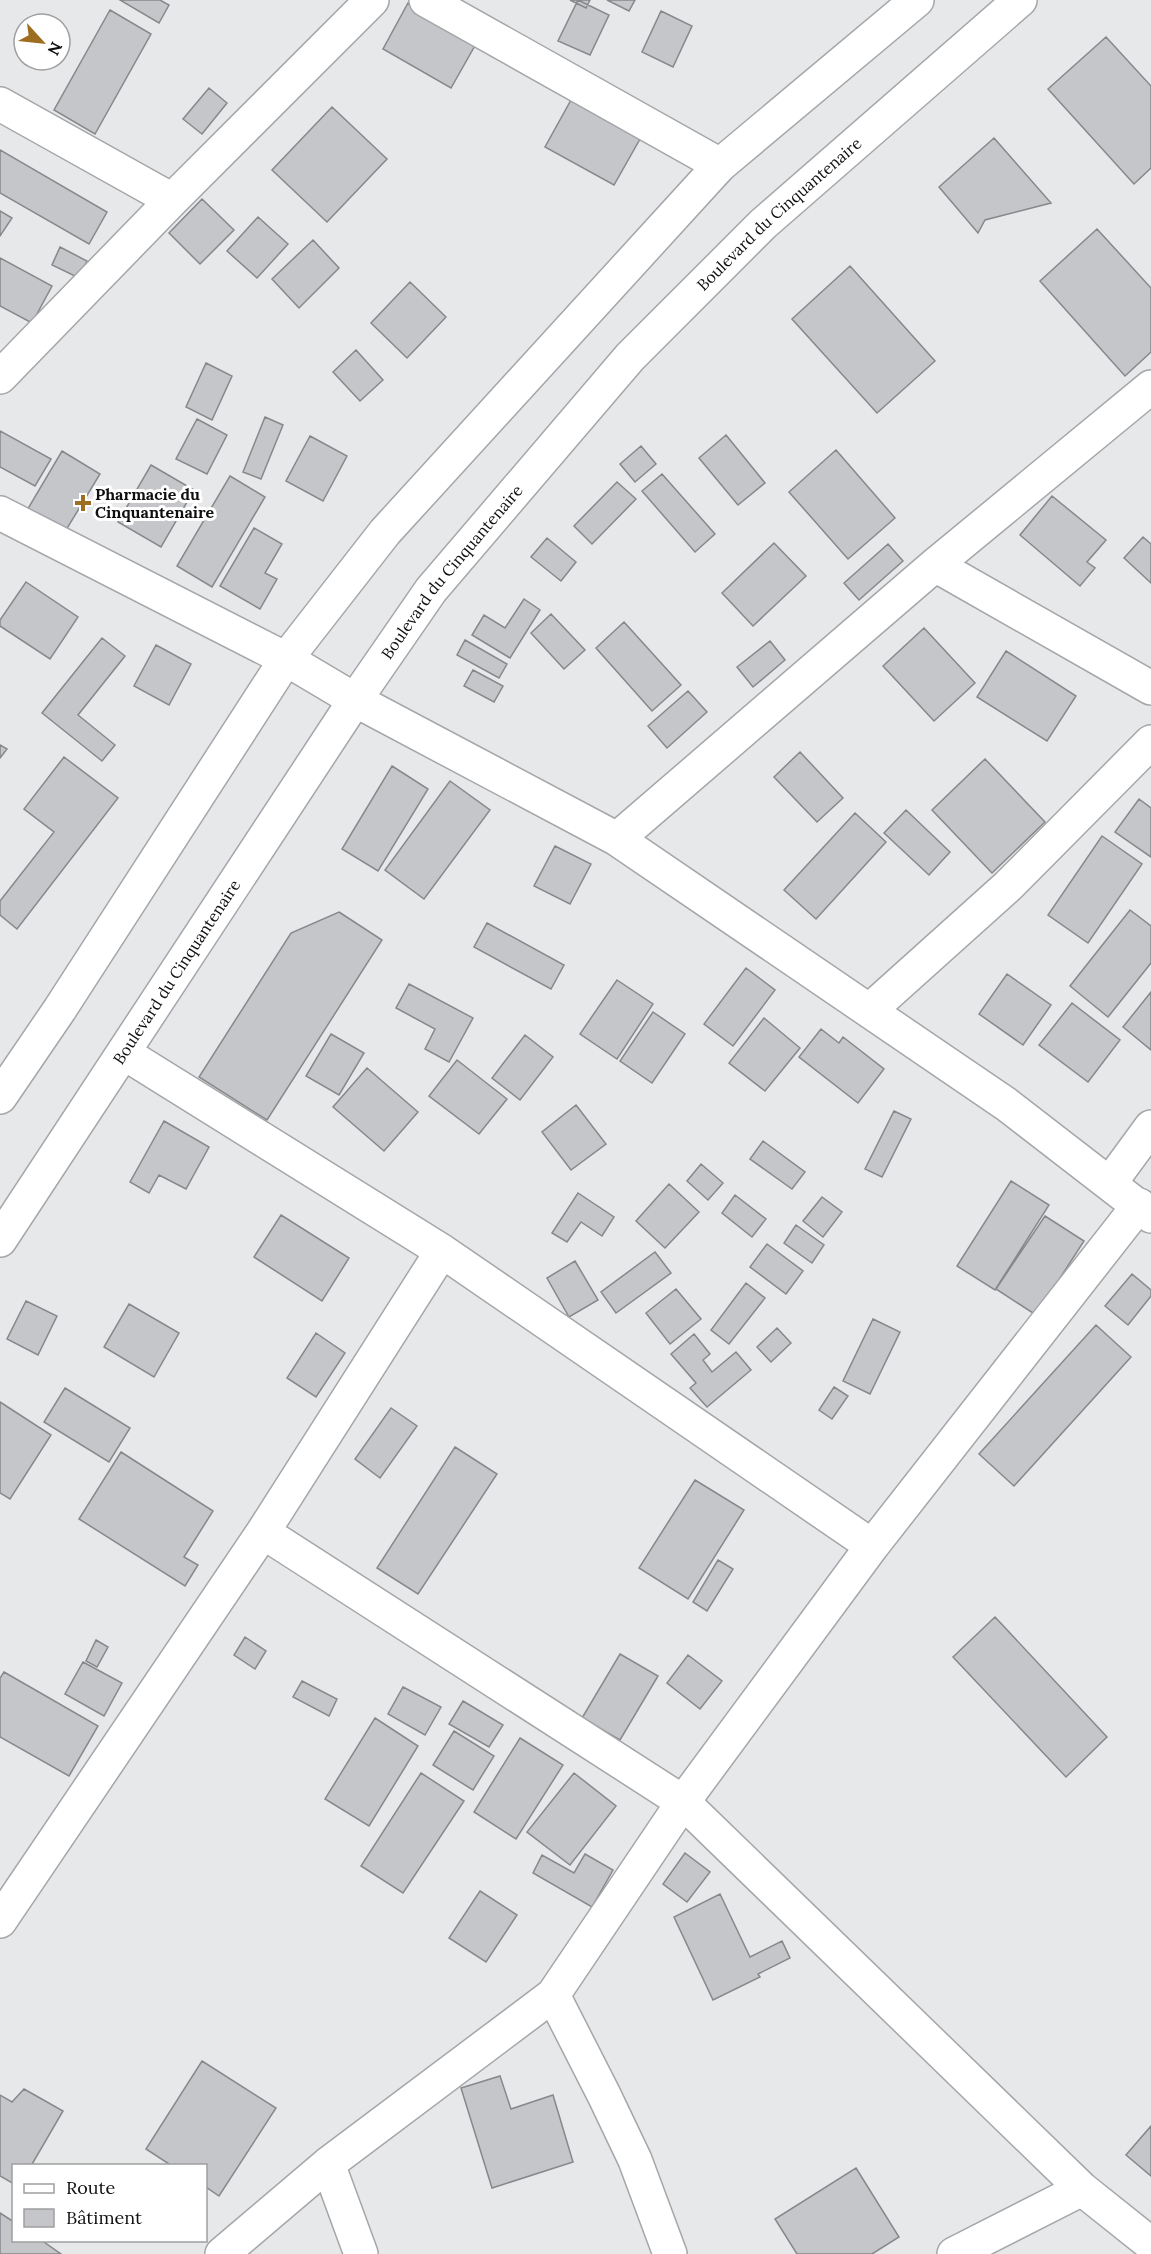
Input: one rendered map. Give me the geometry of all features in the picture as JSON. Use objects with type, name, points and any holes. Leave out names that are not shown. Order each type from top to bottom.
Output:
[{"type":"street","points":[[0,377],[172,200],[372,0]]},
{"type":"street","points":[[426,0],[720,165]]},
{"type":"street","points":[[0,1097],[60,1009],[286,659],[385,532],[720,165],[917,0]]},
{"type":"street","name":"Boulevard du Cinquantenaire","points":[[0,1240],[355,700],[431,590],[630,357],[763,224],[1020,0]]},
{"type":"street","points":[[0,104],[172,200]]},
{"type":"street","points":[[617,839],[935,565],[1151,387]]},
{"type":"street","points":[[0,513],[286,659],[355,700],[617,839],[1006,1104],[1145,1211],[872,1546],[683,1802],[553,1995],[328,2164],[222,2254]]},
{"type":"street","points":[[935,565],[1151,688]]},
{"type":"street","points":[[870,1010],[1008,886],[1151,742]]},
{"type":"street","points":[[124,1053],[442,1251],[872,1546]]},
{"type":"street","points":[[1110,1183],[1151,1126]]},
{"type":"street","points":[[0,1921],[263,1532],[442,1251]]},
{"type":"street","points":[[263,1532],[683,1802],[1082,2189],[1151,2244]]},
{"type":"street","points":[[553,1995],[635,2160],[670,2254]]},
{"type":"street","points":[[328,2164],[361,2254]]},
{"type":"street","points":[[954,2254],[1082,2189]]},
{"type":"building","points":[[120,0],[160,0],[169,5],[159,23]]},
{"type":"building","points":[[570,0],[590,0],[586,8]]},
{"type":"building","points":[[578,0],[609,15],[590,55],[558,41]]},
{"type":"building","points":[[607,0],[635,0],[629,11]]},
{"type":"building","points":[[408,3],[477,42],[451,88],[383,49]]},
{"type":"building","points":[[110,10],[151,34],[95,134],[54,110]]},
{"type":"building","points":[[661,11],[692,26],[673,67],[642,52]]},
{"type":"building","points":[[1106,37],[1151,86],[1151,168],[1134,184],[1048,89]]},
{"type":"building","points":[[209,88],[227,103],[202,134],[183,119]]},
{"type":"building","points":[[571,100],[640,139],[614,185],[545,147]]},
{"type":"building","points":[[332,107],[387,159],[327,222],[272,170]]},
{"type":"building","points":[[994,138],[1051,203],[985,220],[978,233],[939,187]]},
{"type":"building","points":[[0,150],[107,212],[89,244],[0,193]]},
{"type":"building","points":[[202,199],[234,230],[200,264],[169,233]]},
{"type":"building","points":[[0,211],[12,218],[0,236]]},
{"type":"building","points":[[258,217],[288,244],[257,278],[227,251]]},
{"type":"building","points":[[1097,229],[1151,288],[1151,352],[1125,376],[1040,281]]},
{"type":"building","points":[[313,240],[339,268],[299,308],[272,279]]},
{"type":"building","points":[[60,247],[87,261],[79,278],[52,265]]},
{"type":"building","points":[[0,258],[52,286],[32,323],[0,306]]},
{"type":"building","points":[[850,266],[935,361],[877,413],[792,319]]},
{"type":"building","points":[[410,282],[446,317],[407,358],[371,323]]},
{"type":"building","points":[[356,350],[383,380],[360,401],[333,372]]},
{"type":"building","points":[[206,363],[232,376],[212,420],[186,407]]},
{"type":"building","points":[[265,417],[283,425],[261,479],[243,472]]},
{"type":"building","points":[[197,419],[227,435],[207,474],[176,459]]},
{"type":"building","points":[[0,431],[51,459],[35,486],[0,467]]},
{"type":"building","points":[[726,435],[765,483],[738,505],[699,458]]},
{"type":"building","points":[[310,436],[347,456],[323,501],[286,481]]},
{"type":"building","points":[[641,446],[656,464],[635,482],[620,464]]},
{"type":"building","points":[[836,450],[895,518],[848,559],[789,492]]},
{"type":"building","points":[[62,451],[100,474],[63,535],[26,512]]},
{"type":"building","points":[[151,465],[194,490],[161,547],[118,522]]},
{"type":"building","points":[[662,474],[715,534],[695,552],[642,491]]},
{"type":"building","points":[[230,476],[265,497],[212,587],[177,566]]},
{"type":"building","points":[[617,482],[636,499],[592,544],[574,526]]},
{"type":"building","points":[[1052,496],[1106,540],[1087,562],[1095,568],[1080,586],[1020,535]]},
{"type":"building","points":[[254,528],[282,544],[265,573],[277,579],[260,609],[220,586]]},
{"type":"building","points":[[1143,537],[1151,544],[1151,583],[1124,558]]},
{"type":"building","points":[[547,538],[576,562],[561,581],[531,557]]},
{"type":"building","points":[[774,543],[806,576],[753,626],[722,593]]},
{"type":"building","points":[[888,544],[903,561],[859,600],[844,583]]},
{"type":"building","points":[[26,582],[78,617],[50,659],[0,626],[0,620]]},
{"type":"building","points":[[524,599],[540,610],[510,658],[472,635],[484,615],[505,628]]},
{"type":"building","points":[[551,614],[585,650],[564,669],[531,633]]},
{"type":"building","points":[[624,622],[681,685],[652,711],[596,648]]},
{"type":"building","points":[[924,628],[975,683],[934,721],[883,666]]},
{"type":"building","points":[[102,638],[125,656],[78,715],[115,745],[102,761],[42,713]]},
{"type":"building","points":[[465,640],[507,664],[499,678],[457,655]]},
{"type":"building","points":[[770,641],[785,660],[753,687],[737,667]]},
{"type":"building","points":[[156,645],[191,664],[169,705],[134,686]]},
{"type":"building","points":[[1006,651],[1076,696],[1047,741],[977,697]]},
{"type":"building","points":[[473,670],[503,686],[494,702],[464,686]]},
{"type":"building","points":[[688,691],[707,712],[667,748],[648,726]]},
{"type":"building","points":[[0,745],[7,749],[0,758]]},
{"type":"building","points":[[800,752],[843,798],[817,822],[774,777]]},
{"type":"building","points":[[64,757],[118,798],[17,929],[0,915],[0,901],[54,832],[24,809]]},
{"type":"building","points":[[985,759],[1045,822],[992,873],[932,810]]},
{"type":"building","points":[[392,766],[428,789],[378,871],[342,849]]},
{"type":"building","points":[[450,781],[490,810],[424,899],[385,870]]},
{"type":"building","points":[[1139,799],[1151,808],[1151,857],[1115,832]]},
{"type":"building","points":[[906,810],[950,852],[929,875],[884,833]]},
{"type":"building","points":[[855,813],[886,842],[816,919],[784,890]]},
{"type":"building","points":[[1102,836],[1142,864],[1088,943],[1048,915]]},
{"type":"building","points":[[555,846],[591,864],[570,904],[534,886]]},
{"type":"building","points":[[1130,910],[1151,926],[1151,963],[1108,1017],[1070,986]]},
{"type":"building","points":[[339,912],[382,940],[267,1120],[199,1077],[291,933]]},
{"type":"building","points":[[487,923],[564,965],[551,989],[474,947]]},
{"type":"building","points":[[746,968],[775,990],[733,1046],[704,1024]]},
{"type":"building","points":[[1007,974],[1051,1005],[1023,1045],[979,1014]]},
{"type":"building","points":[[617,980],[653,1004],[617,1059],[580,1034]]},
{"type":"building","points":[[409,984],[473,1018],[449,1062],[425,1049],[435,1029],[396,1008]]},
{"type":"building","points":[[1151,992],[1151,1050],[1123,1027]]},
{"type":"building","points":[[1072,1003],[1120,1040],[1088,1082],[1039,1045]]},
{"type":"building","points":[[653,1012],[685,1034],[652,1083],[620,1061]]},
{"type":"building","points":[[764,1018],[800,1048],[765,1091],[729,1063]]},
{"type":"building","points":[[821,1029],[839,1043],[843,1037],[884,1069],[858,1103],[799,1057]]},
{"type":"building","points":[[331,1034],[364,1053],[339,1095],[306,1076]]},
{"type":"building","points":[[525,1035],[553,1057],[520,1100],[492,1078]]},
{"type":"building","points":[[457,1060],[507,1099],[479,1134],[429,1096]]},
{"type":"building","points":[[367,1068],[418,1112],[384,1151],[333,1107]]},
{"type":"building","points":[[576,1105],[606,1144],[571,1170],[542,1132]]},
{"type":"building","points":[[894,1111],[911,1119],[882,1177],[865,1169]]},
{"type":"building","points":[[164,1121],[209,1147],[186,1189],[159,1175],[149,1193],[130,1182]]},
{"type":"building","points":[[763,1141],[805,1172],[792,1189],[750,1159]]},
{"type":"building","points":[[701,1164],[723,1183],[708,1200],[687,1181]]},
{"type":"building","points":[[1011,1181],[1049,1205],[995,1290],[957,1266]]},
{"type":"building","points":[[669,1184],[699,1212],[665,1248],[636,1221]]},
{"type":"building","points":[[578,1193],[614,1217],[602,1236],[581,1222],[567,1242],[552,1233]]},
{"type":"building","points":[[735,1195],[766,1219],[752,1237],[722,1213]]},
{"type":"building","points":[[822,1197],[842,1212],[823,1237],[803,1221]]},
{"type":"building","points":[[281,1215],[349,1258],[322,1301],[254,1257]]},
{"type":"building","points":[[1045,1216],[1084,1241],[1036,1315],[996,1289]]},
{"type":"building","points":[[796,1225],[824,1245],[812,1263],[784,1243]]},
{"type":"building","points":[[767,1244],[803,1271],[786,1294],[750,1267]]},
{"type":"building","points":[[655,1252],[671,1273],[616,1313],[601,1292]]},
{"type":"building","points":[[575,1261],[598,1300],[569,1317],[547,1278]]},
{"type":"building","points":[[1132,1274],[1151,1290],[1151,1296],[1128,1325],[1105,1306]]},
{"type":"building","points":[[746,1283],[765,1298],[729,1344],[711,1330]]},
{"type":"building","points":[[676,1289],[701,1319],[670,1344],[646,1313]]},
{"type":"building","points":[[26,1301],[57,1316],[38,1355],[7,1339]]},
{"type":"building","points":[[129,1304],[179,1333],[154,1377],[104,1347]]},
{"type":"building","points":[[873,1319],[900,1332],[870,1394],[843,1381]]},
{"type":"building","points":[[1096,1325],[1131,1357],[1014,1486],[979,1454]]},
{"type":"building","points":[[777,1328],[791,1343],[771,1362],[757,1347]]},
{"type":"building","points":[[316,1333],[345,1353],[316,1397],[287,1378]]},
{"type":"building","points":[[694,1334],[710,1354],[703,1360],[712,1372],[736,1352],[751,1370],[707,1407],[690,1388],[696,1383],[671,1354]]},
{"type":"building","points":[[834,1387],[848,1396],[832,1419],[819,1410]]},
{"type":"building","points":[[65,1388],[130,1428],[109,1462],[44,1422]]},
{"type":"building","points":[[0,1402],[51,1435],[10,1499],[0,1493]]},
{"type":"building","points":[[391,1408],[417,1426],[380,1478],[355,1459]]},
{"type":"building","points":[[455,1447],[497,1474],[418,1594],[377,1568]]},
{"type":"building","points":[[121,1452],[213,1511],[184,1557],[198,1565],[185,1586],[79,1519]]},
{"type":"building","points":[[695,1480],[744,1510],[688,1599],[639,1568]]},
{"type":"building","points":[[718,1560],[733,1569],[707,1611],[693,1602]]},
{"type":"building","points":[[995,1617],[1107,1737],[1066,1777],[953,1657]]},
{"type":"building","points":[[245,1637],[266,1651],[255,1669],[234,1655]]},
{"type":"building","points":[[96,1640],[108,1647],[97,1667],[86,1661]]},
{"type":"building","points":[[620,1654],[658,1676],[620,1740],[582,1718]]},
{"type":"building","points":[[688,1655],[722,1681],[700,1709],[667,1683]]},
{"type":"building","points":[[83,1662],[122,1683],[104,1716],[65,1694]]},
{"type":"building","points":[[4,1672],[98,1726],[69,1776],[0,1737],[0,1678]]},
{"type":"building","points":[[302,1681],[337,1699],[329,1716],[293,1697]]},
{"type":"building","points":[[403,1687],[441,1707],[425,1735],[388,1714]]},
{"type":"building","points":[[463,1701],[503,1725],[489,1747],[449,1724]]},
{"type":"building","points":[[375,1718],[418,1746],[369,1826],[325,1799]]},
{"type":"building","points":[[454,1731],[494,1756],[473,1790],[433,1765]]},
{"type":"building","points":[[520,1738],[563,1765],[516,1839],[474,1812]]},
{"type":"building","points":[[421,1773],[464,1801],[403,1893],[361,1866]]},
{"type":"building","points":[[574,1773],[616,1806],[570,1865],[527,1832]]},
{"type":"building","points":[[685,1853],[710,1872],[687,1902],[663,1884]]},
{"type":"building","points":[[585,1854],[613,1870],[592,1907],[533,1873],[542,1855],[574,1873]]},
{"type":"building","points":[[480,1891],[517,1915],[486,1962],[449,1938]]},
{"type":"building","points":[[720,1894],[750,1957],[782,1941],[790,1958],[758,1974],[760,1977],[713,2000],[674,1917]]},
{"type":"building","points":[[202,2061],[276,2108],[219,2196],[207,2188],[207,2164],[169,2164],[146,2149]]},
{"type":"building","points":[[500,2076],[511,2109],[553,2095],[573,2162],[492,2188],[461,2088]]},
{"type":"building","points":[[24,2089],[63,2111],[32,2164],[12,2164],[12,2183],[0,2176],[0,2095],[12,2102]]},
{"type":"building","points":[[1151,2126],[1151,2176],[1126,2155]]},
{"type":"building","points":[[856,2168],[899,2237],[872,2254],[797,2254],[775,2219]]},
{"type":"building","points":[[0,2213],[12,2221],[12,2242],[44,2242],[61,2254],[0,2254]]},
{"type":"place","name":"Pharmacie du Cinquantenaire","points":[[83,503]]}]
